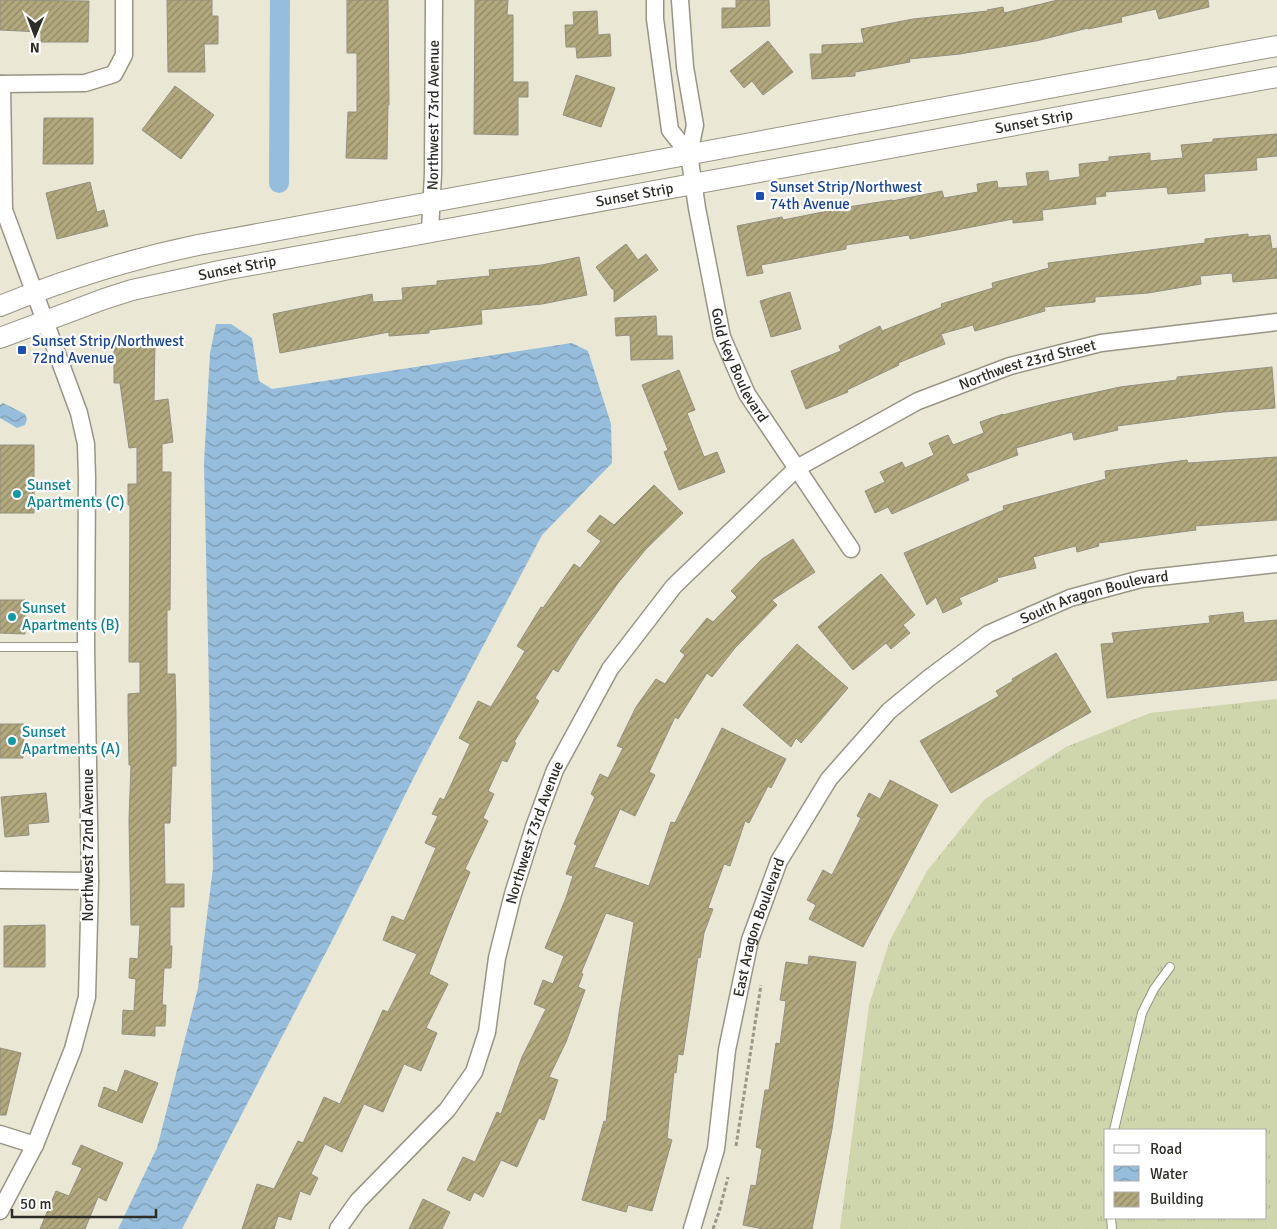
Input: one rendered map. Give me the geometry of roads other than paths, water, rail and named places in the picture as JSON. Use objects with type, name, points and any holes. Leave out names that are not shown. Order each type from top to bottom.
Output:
[{"type":"street","points":[[1,84],[85,83],[114,74],[124,55],[124,0]]},
{"type":"street","name":"Northwest 73rd Avenue","points":[[430,231],[434,0]]},
{"type":"street","points":[[655,0],[655,19],[670,130],[689,154]]},
{"type":"street","name":"Gold Key Boulevard","points":[[680,0],[685,67],[695,125],[689,154],[722,337],[747,394],[851,549]]},
{"type":"street","name":"Sunset Strip","points":[[0,306],[104,269],[168,251],[1277,46]]},
{"type":"street","name":"Sunset Strip","points":[[0,338],[104,299],[158,284],[224,270],[1277,77]]},
{"type":"street","name":"Northwest 72nd Avenue","points":[[0,1212],[35,1145],[73,1049],[87,997],[90,881],[86,646],[88,478],[86,444],[79,413],[4,210],[1,84]]},
{"type":"street","name":"Northwest 23rd Street","points":[[797,468],[918,401],[1010,366],[1101,344],[1277,322]]},
{"type":"street","name":"Northwest 73rd Avenue","points":[[338,1229],[358,1201],[447,1110],[474,1072],[487,1032],[497,958],[513,894],[534,826],[556,770],[610,669],[674,586],[797,468]]},
{"type":"street","name":"South Aragon Boulevard","points":[[929,678],[988,634],[1070,598],[1141,579],[1277,564]]},
{"type":"street","name":"East Aragon Boulevard","points":[[692,1229],[716,1149],[727,1050],[750,940],[778,861],[829,779],[889,711],[929,678]]},
{"type":"street","points":[[0,880],[90,881]]},
{"type":"street","points":[[0,1134],[35,1145]]},
{"type":"lane","points":[[0,647],[86,646]]},
{"type":"lane","points":[[1114,1129],[1142,1013],[1154,990],[1170,967]]},
{"type":"water","points":[[216,324],[231,324],[252,338],[259,381],[272,389],[572,343],[588,351],[611,424],[612,463],[542,535],[419,767],[336,933],[182,1229],[118,1229],[157,1148],[198,988],[213,868],[204,463],[210,353]]},
{"type":"water","points":[[3,403],[25,414],[27,419],[25,425],[17,428],[0,418],[0,405]]},
{"type":"waterway","points":[[279,183],[280,0]]},
{"type":"place","name":"Sunset Strip/Northwest 74th Avenue","points":[[760,196]]},
{"type":"place","name":"Sunset Strip/Northwest 72nd Avenue","points":[[22,350]]},
{"type":"place","name":"Sunset Apartments (C)","points":[[17,494]]},
{"type":"place","name":"Sunset Apartments (B)","points":[[12,617]]},
{"type":"place","name":"Sunset Apartments (A)","points":[[12,741]]}]
